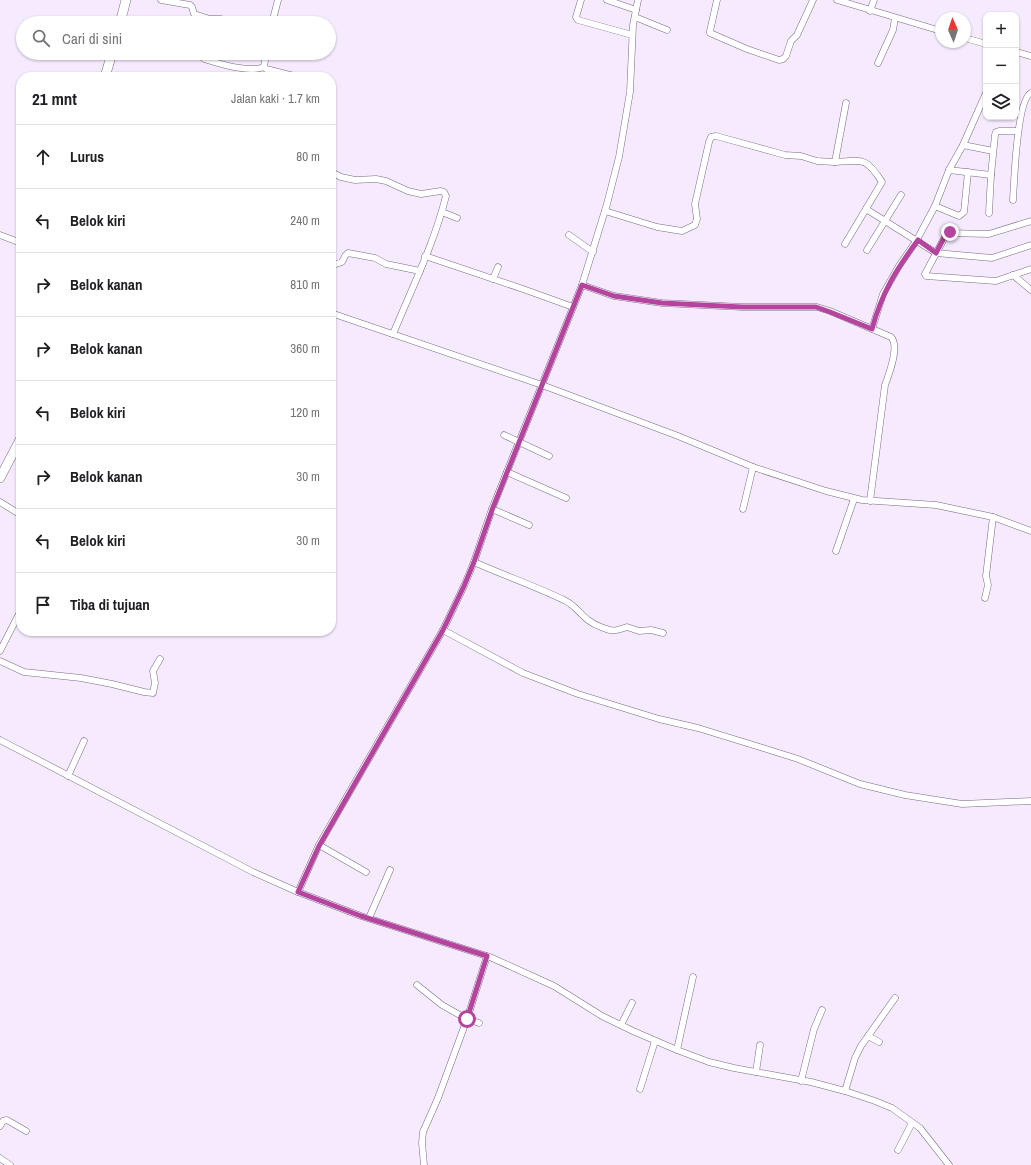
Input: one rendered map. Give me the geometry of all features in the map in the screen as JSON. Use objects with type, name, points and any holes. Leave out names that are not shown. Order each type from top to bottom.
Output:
[{"type":"main road","points":[[122,16],[126,0]]},
{"type":"main road","points":[[106,72],[110,60]]},
{"type":"main road","points":[[0,478],[16,448]]},
{"type":"street","points":[[161,0],[190,6],[192,7],[192,12],[199,16]]},
{"type":"street","points":[[274,16],[278,0]]},
{"type":"street","points":[[582,0],[576,17],[578,20],[632,35]]},
{"type":"street","points":[[607,0],[636,10]]},
{"type":"street","points":[[298,892],[319,846],[443,630],[474,562],[492,510],[582,285],[609,197],[618,157],[630,92],[632,35],[638,0]]},
{"type":"street","points":[[717,0],[710,33],[747,50],[779,60],[783,60],[786,56],[791,40],[797,35],[813,0]]},
{"type":"street","points":[[837,0],[935,29]]},
{"type":"street","points":[[870,11],[874,0]]},
{"type":"street","points":[[635,17],[667,30]]},
{"type":"street","points":[[878,63],[893,30],[895,18]]},
{"type":"street","points":[[971,40],[983,43]]},
{"type":"street","points":[[1019,53],[1031,56]]},
{"type":"street","points":[[208,60],[243,68],[264,68],[279,72]]},
{"type":"street","points":[[264,68],[265,60]]},
{"type":"street","points":[[1013,200],[1018,131],[1021,114],[1027,96],[1031,93]]},
{"type":"street","points":[[872,329],[883,294],[899,266],[918,240],[920,232],[934,206],[949,170],[963,145],[983,100]]},
{"type":"street","points":[[835,162],[846,103]]},
{"type":"street","points":[[989,213],[993,151],[996,132],[1018,131]]},
{"type":"street","points":[[606,207],[657,226],[682,231],[695,225],[697,219],[695,204],[711,137],[716,136],[785,155],[801,156],[817,161],[835,162],[861,160],[873,168],[882,182],[845,244]]},
{"type":"street","points":[[963,145],[993,151]]},
{"type":"street","points":[[949,170],[991,175]]},
{"type":"street","points":[[934,206],[959,216],[964,212],[968,172]]},
{"type":"street","points":[[336,174],[355,180],[376,179],[386,181],[408,192],[420,194],[441,191],[444,192],[446,196],[442,212],[420,271],[393,334]]},
{"type":"street","points":[[867,250],[901,195]]},
{"type":"street","points":[[866,209],[918,240],[936,253],[992,258],[1031,245]]},
{"type":"street","points":[[442,212],[457,218]]},
{"type":"street","points":[[1031,221],[989,234],[948,232],[926,272],[926,276],[996,281],[1031,269]]},
{"type":"street","points":[[0,235],[16,241]]},
{"type":"street","points":[[569,235],[592,252]]},
{"type":"street","points":[[336,264],[342,262],[348,253],[375,258],[386,264],[420,271]]},
{"type":"street","points":[[425,256],[573,307]]},
{"type":"street","points":[[493,279],[498,267]]},
{"type":"street","points":[[1013,275],[1031,290]]},
{"type":"street","points":[[582,285],[614,296],[662,303],[742,307],[816,307],[891,337],[894,340],[895,345],[891,370],[885,385],[870,500]]},
{"type":"street","points":[[336,315],[542,385],[678,436],[753,467],[826,491],[854,499],[936,505],[993,517],[1031,531]]},
{"type":"street","points":[[504,435],[549,456]]},
{"type":"street","points":[[743,509],[753,467]]},
{"type":"street","points":[[507,472],[566,498]]},
{"type":"street","points":[[836,551],[854,499]]},
{"type":"street","points":[[0,502],[16,513]]},
{"type":"street","points":[[492,510],[529,525]]},
{"type":"street","points":[[985,598],[988,586],[986,576],[993,517]]},
{"type":"street","points":[[474,562],[564,600],[586,619],[601,627],[615,631],[627,627],[639,631],[651,630],[663,633]]},
{"type":"street","points":[[0,651],[16,620]]},
{"type":"street","points":[[443,630],[523,673],[578,694],[658,719],[698,728],[798,759],[860,784],[905,795],[962,804],[1031,801]]},
{"type":"street","points":[[0,660],[24,672],[81,678],[153,693],[153,671],[160,659]]},
{"type":"street","points":[[0,740],[254,872],[298,892],[369,918],[487,956],[554,986],[602,1016],[655,1041],[709,1062],[801,1081],[845,1092],[892,1108],[920,1128],[949,1165]]},
{"type":"street","points":[[68,776],[84,741]]},
{"type":"street","points":[[319,846],[366,872]]},
{"type":"street","points":[[369,918],[390,870]]},
{"type":"street","points":[[424,1165],[422,1143],[423,1132],[438,1098],[467,1019],[487,956]]},
{"type":"street","points":[[678,1050],[693,977]]},
{"type":"street","points":[[417,985],[442,1005],[467,1019],[479,1023]]},
{"type":"street","points":[[845,1092],[855,1058],[868,1036],[895,998]]},
{"type":"street","points":[[620,1025],[632,1004]]},
{"type":"street","points":[[801,1081],[810,1045],[822,1010]]},
{"type":"street","points":[[868,1036],[879,1042]]},
{"type":"street","points":[[640,1089],[655,1041]]},
{"type":"street","points":[[756,1072],[760,1045]]},
{"type":"street","points":[[0,1126],[4,1120],[7,1120],[26,1131]]},
{"type":"street","points":[[898,1150],[912,1123]]},
{"type":"street","points":[[0,1158],[10,1165]]},
{"type":"route","points":[[467,1019],[487,956],[361,916],[298,892],[319,846],[443,630],[464,586],[492,510],[582,285],[605,294],[662,303],[742,307],[816,307],[872,329],[876,311],[883,294],[899,266],[918,240],[936,253],[946,234],[950,232]]}]
